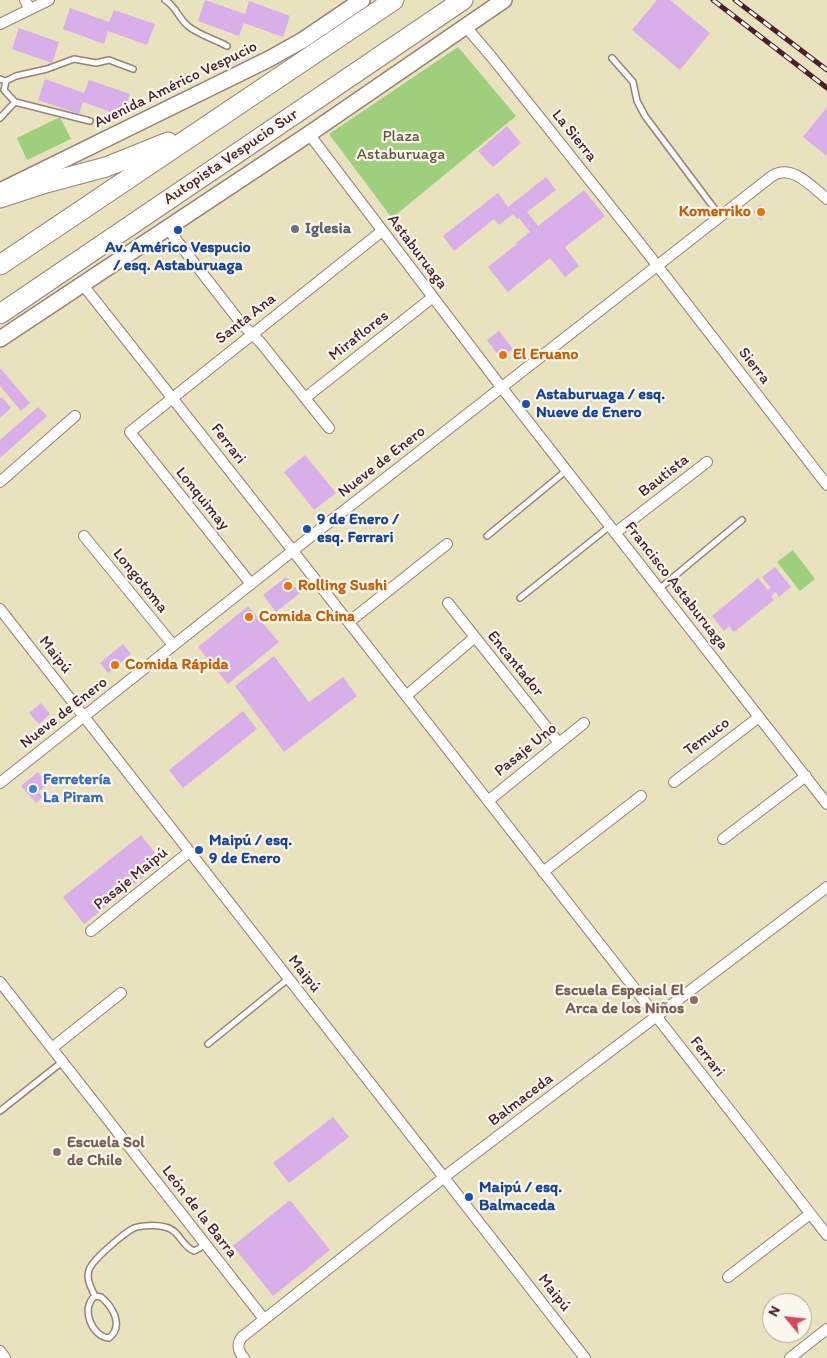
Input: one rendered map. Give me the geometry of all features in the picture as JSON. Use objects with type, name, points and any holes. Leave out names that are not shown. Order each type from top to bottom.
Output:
[{"type":"highway","points":[[0,265],[394,0]]},
{"type":"highway","name":"Autopista Vespucio Sur","points":[[0,314],[462,0]]},
{"type":"highway","points":[[0,198],[120,162],[212,122]]},
{"type":"main road","name":"Avenida Américo Vespucio","points":[[0,191],[269,59],[320,29],[362,0]]},
{"type":"main road","points":[[0,339],[309,134],[504,0]]},
{"type":"street","points":[[0,24],[27,5],[49,0]]},
{"type":"street","name":"La Sierra","points":[[465,26],[657,265]]},
{"type":"street","name":"Astaburuaga","points":[[309,134],[502,388]]},
{"type":"street","name":"Nueve de Enero","points":[[0,783],[173,645],[776,173],[786,171],[794,174],[827,199]]},
{"type":"street","points":[[167,228],[241,323],[329,428]]},
{"type":"street","name":"Santa Ana","points":[[130,432],[382,231]]},
{"type":"street","name":"Sierra","points":[[657,265],[827,485]]},
{"type":"street","name":"Ferrari","points":[[83,284],[827,1235]]},
{"type":"street","name":"Miraflores","points":[[305,398],[433,297]]},
{"type":"street","name":"Francisco Astaburuaga","points":[[502,388],[827,804]]},
{"type":"street","points":[[0,482],[75,416]]},
{"type":"street","name":"Lonquimay","points":[[130,432],[251,584]]},
{"type":"street","name":"Bautista","points":[[613,529],[707,462]]},
{"type":"street","name":"Longotoma","points":[[84,536],[173,645]]},
{"type":"street","points":[[349,622],[446,544]]},
{"type":"street","name":"Encantador","points":[[448,603],[559,743]]},
{"type":"street","name":"Maipú","points":[[0,609],[585,1358]]},
{"type":"street","points":[[406,696],[475,637]]},
{"type":"street","name":"Temuco","points":[[674,782],[759,717]]},
{"type":"street","name":"Pasaje Uno","points":[[488,801],[584,722]]},
{"type":"street","points":[[723,839],[806,776]]},
{"type":"street","points":[[543,872],[641,796]]},
{"type":"street","name":"Pasaje Maipú","points":[[91,931],[189,852]]},
{"type":"street","name":"Balmaceda","points":[[244,1358],[239,1352],[238,1343],[242,1337],[444,1178],[827,887]]},
{"type":"street","name":"León de la Barra","points":[[0,982],[264,1320]]},
{"type":"street","points":[[52,1048],[121,992]]},
{"type":"street","points":[[728,1278],[810,1214]]},
{"type":"street","points":[[790,1358],[827,1329]]},
{"type":"street","points":[[0,1351],[6,1358]]},
{"type":"lane","points":[[165,0],[172,4],[188,27],[227,46]]},
{"type":"lane","points":[[612,58],[633,82],[636,101],[645,116],[720,216]]},
{"type":"lane","points":[[90,121],[15,102],[4,90],[3,80],[47,69],[74,59],[96,63],[109,60],[133,68]]},
{"type":"lane","points":[[0,118],[15,102]]},
{"type":"lane","points":[[487,536],[567,470]]},
{"type":"lane","points":[[659,589],[742,520]]},
{"type":"lane","points":[[520,598],[613,529]]},
{"type":"lane","points":[[208,1044],[288,979]]},
{"type":"lane","points":[[0,1111],[63,1062]]},
{"type":"lane","points":[[95,1296],[88,1280],[91,1264],[126,1233],[136,1228],[168,1227],[175,1230],[189,1250],[194,1251],[204,1243]]},
{"type":"lane","points":[[95,1296],[101,1297],[106,1301],[115,1318],[117,1324],[114,1334],[109,1338],[104,1338],[99,1334],[88,1318],[88,1305],[95,1296]]},
{"type":"green space","name":"Plaza Astaburuaga","points":[[458,47],[516,116],[392,218],[329,134]]},
{"type":"green space","points":[[60,117],[71,139],[27,160],[17,138]]},
{"type":"green space","points":[[793,550],[815,579],[800,591],[777,562]]},
{"type":"building","points":[[205,0],[245,14],[249,1],[290,16],[283,37],[244,23],[239,36],[198,21]]},
{"type":"building","points":[[657,0],[670,0],[710,33],[680,70],[632,30]]},
{"type":"building","points":[[70,8],[109,22],[114,10],[155,24],[147,45],[108,31],[104,44],[63,29]]},
{"type":"building","points":[[19,28],[59,42],[52,63],[12,49]]},
{"type":"building","points":[[45,79],[84,93],[89,80],[130,94],[122,116],[83,102],[79,114],[38,100]]},
{"type":"building","points":[[827,107],[827,156],[803,137]]},
{"type":"building","points":[[507,126],[521,143],[493,167],[478,151]]},
{"type":"building","points":[[546,177],[556,190],[527,212],[538,226],[584,190],[605,216],[565,247],[579,266],[565,277],[550,258],[508,292],[488,267],[530,232],[519,218],[517,219],[513,214],[499,225],[494,219],[454,251],[443,236],[498,193],[508,207]]},
{"type":"building","name":"Komerriko","points":[[760,204],[768,213],[761,220],[753,212]]},
{"type":"building","points":[[499,331],[513,349],[501,359],[487,340]]},
{"type":"building","points":[[0,368],[30,403],[21,411],[0,386]]},
{"type":"building","points":[[2,397],[11,408],[0,418],[0,398]]},
{"type":"building","points":[[38,407],[47,416],[0,458],[0,440]]},
{"type":"building","points":[[305,455],[336,493],[314,510],[284,472]]},
{"type":"building","points":[[775,567],[791,587],[779,597],[776,592],[771,596],[774,600],[734,632],[729,626],[724,631],[712,616],[758,578],[768,590],[771,588],[762,577]]},
{"type":"building","points":[[286,577],[300,593],[276,612],[263,595]]},
{"type":"building","points":[[248,606],[279,642],[228,684],[198,647]]},
{"type":"building","points":[[123,644],[131,654],[108,673],[100,663]]},
{"type":"building","points":[[274,656],[309,702],[343,677],[357,696],[284,752],[235,686]]},
{"type":"building","points":[[41,703],[50,714],[39,724],[29,713]]},
{"type":"building","points":[[243,711],[257,729],[183,788],[169,770]]},
{"type":"building","name":"Ferretería La Piram","points":[[38,772],[48,784],[38,792],[43,797],[36,803],[21,786]]},
{"type":"building","points":[[141,835],[162,862],[84,924],[63,897]]},
{"type":"building","points":[[333,1117],[349,1137],[289,1183],[273,1163]]},
{"type":"building","points":[[290,1200],[330,1250],[273,1296],[233,1246]]},
{"type":"railway","points":[[713,0],[827,88]]},
{"type":"railway","points":[[735,0],[827,70]]},
{"type":"place","name":"Komerriko","points":[[761,212]]},
{"type":"place","name":"Iglesia","points":[[295,229]]},
{"type":"place","name":"Av. Américo Vespucio / esq. Astaburuaga","points":[[178,230]]},
{"type":"place","name":"El Eruano","points":[[503,355]]},
{"type":"place","name":"Astaburuaga / esq. Nueve de Enero","points":[[526,404]]},
{"type":"place","name":"9 de Enero / esq. Ferrari","points":[[307,529]]},
{"type":"place","name":"Rolling Sushi","points":[[288,586]]},
{"type":"place","name":"Comida China","points":[[249,617]]},
{"type":"place","name":"Comida Rápida","points":[[115,665]]},
{"type":"place","name":"Ferretería La Piram","points":[[33,789]]},
{"type":"place","name":"Maipú / esq. 9 de Enero","points":[[199,850]]},
{"type":"place","name":"Escuela Especial El Arca de los Niños","points":[[694,1000]]},
{"type":"place","name":"Escuela Sol de Chile","points":[[57,1152]]},
{"type":"place","name":"Maipú / esq. Balmaceda","points":[[469,1197]]}]
